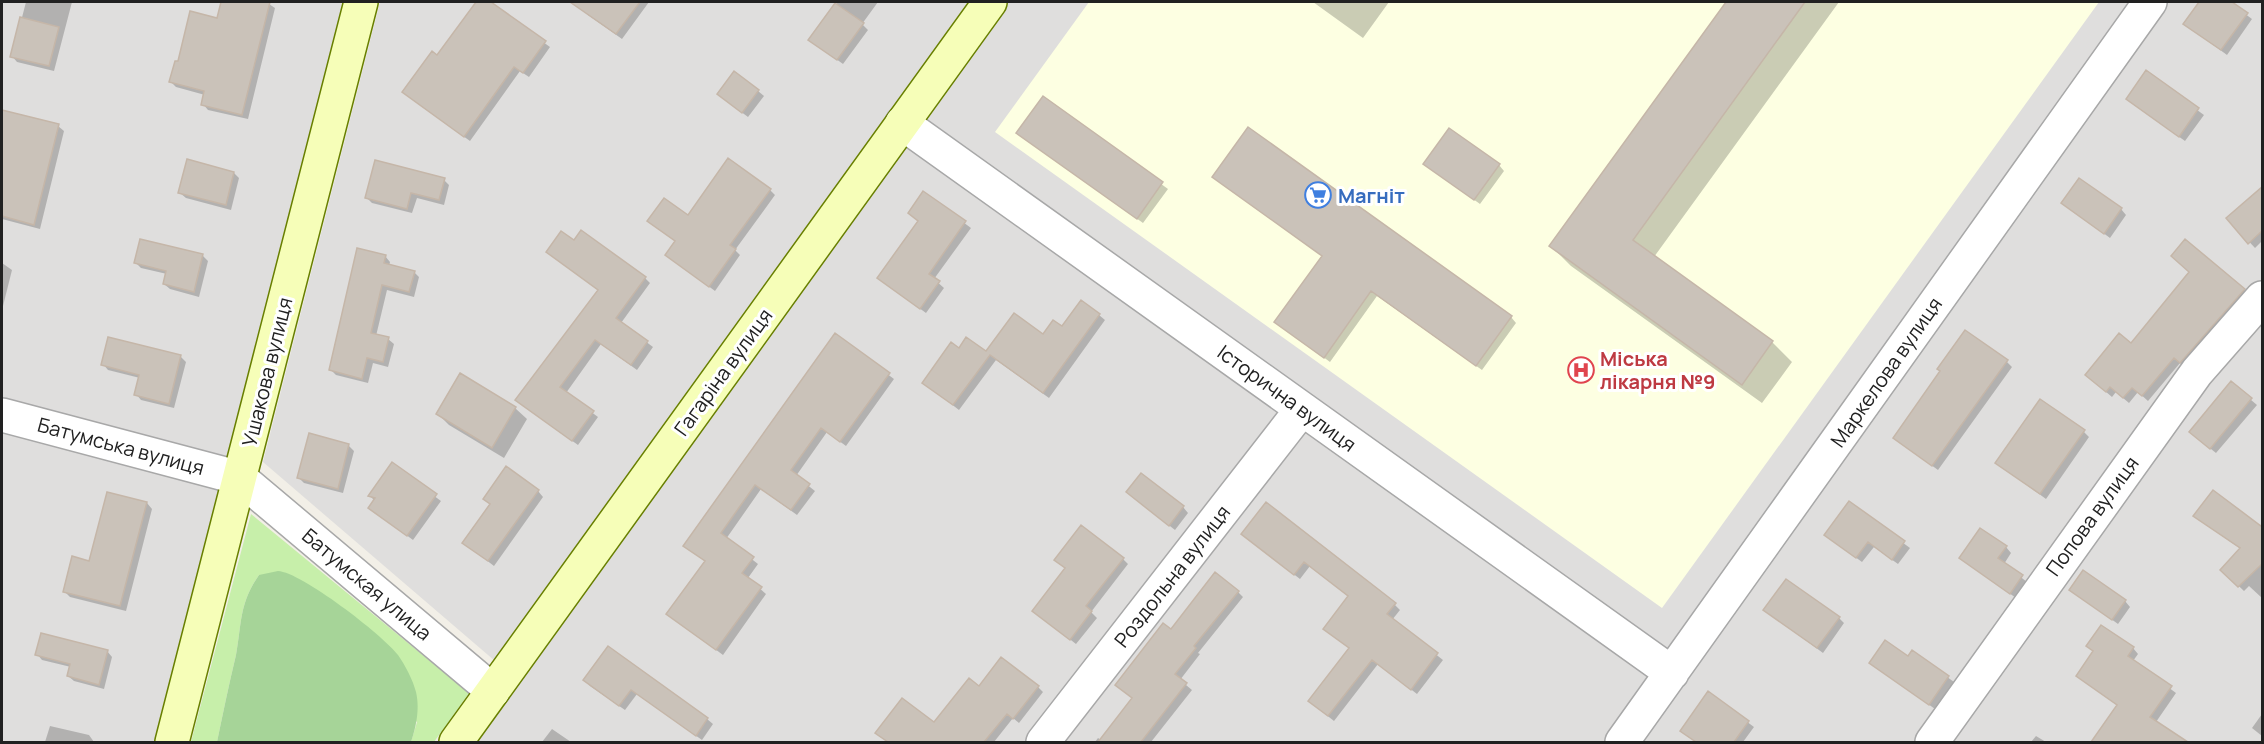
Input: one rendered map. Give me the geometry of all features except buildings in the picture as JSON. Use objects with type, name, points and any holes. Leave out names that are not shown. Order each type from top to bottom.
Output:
[{"type":"street","name":"Ушакова вулиця","points":[[172,742],[361,2]]},
{"type":"street","name":"Гагаріна вулиця","points":[[456,742],[990,2]]},
{"type":"street","name":"Маркелова вулиця","points":[[1629,740],[1672,673],[2150,2]]},
{"type":"street","name":"Історична вулиця","points":[[902,123],[1672,673]]},
{"type":"street","name":"Попова вулиця","points":[[1932,742],[2197,372],[2262,298]]},
{"type":"street","name":"Роздольна вулиця","points":[[1043,742],[1302,409]]},
{"type":"street","name":"Батумська вулиця","points":[[2,415],[240,478]]},
{"type":"street","name":"Батумская улица","points":[[240,478],[494,691]]},
{"type":"shaded area","points":[[2,2],[345,2],[157,742],[2,742]]},
{"type":"shaded area","points":[[380,2],[971,2],[495,661],[263,462]]},
{"type":"shaded area","points":[[1008,2],[2262,2],[2262,742],[475,742]]},
{"type":"shaded area","name":"Міська лікарня №9","points":[[1089,2],[2099,2],[1662,608],[995,132]]},
{"type":"green space","points":[[251,514],[469,693],[434,742],[411,742],[417,722],[259,575],[245,604],[217,742],[191,742]]},
{"type":"green space","points":[[278,571],[304,582],[341,606],[398,655],[415,687],[417,698],[417,718],[411,742],[217,742],[236,655],[242,614],[248,595],[259,575]]},
{"type":"place","name":"Магніт","points":[[1318,195]]},
{"type":"place","name":"Міська лікарня №9","points":[[1581,370]]}]
